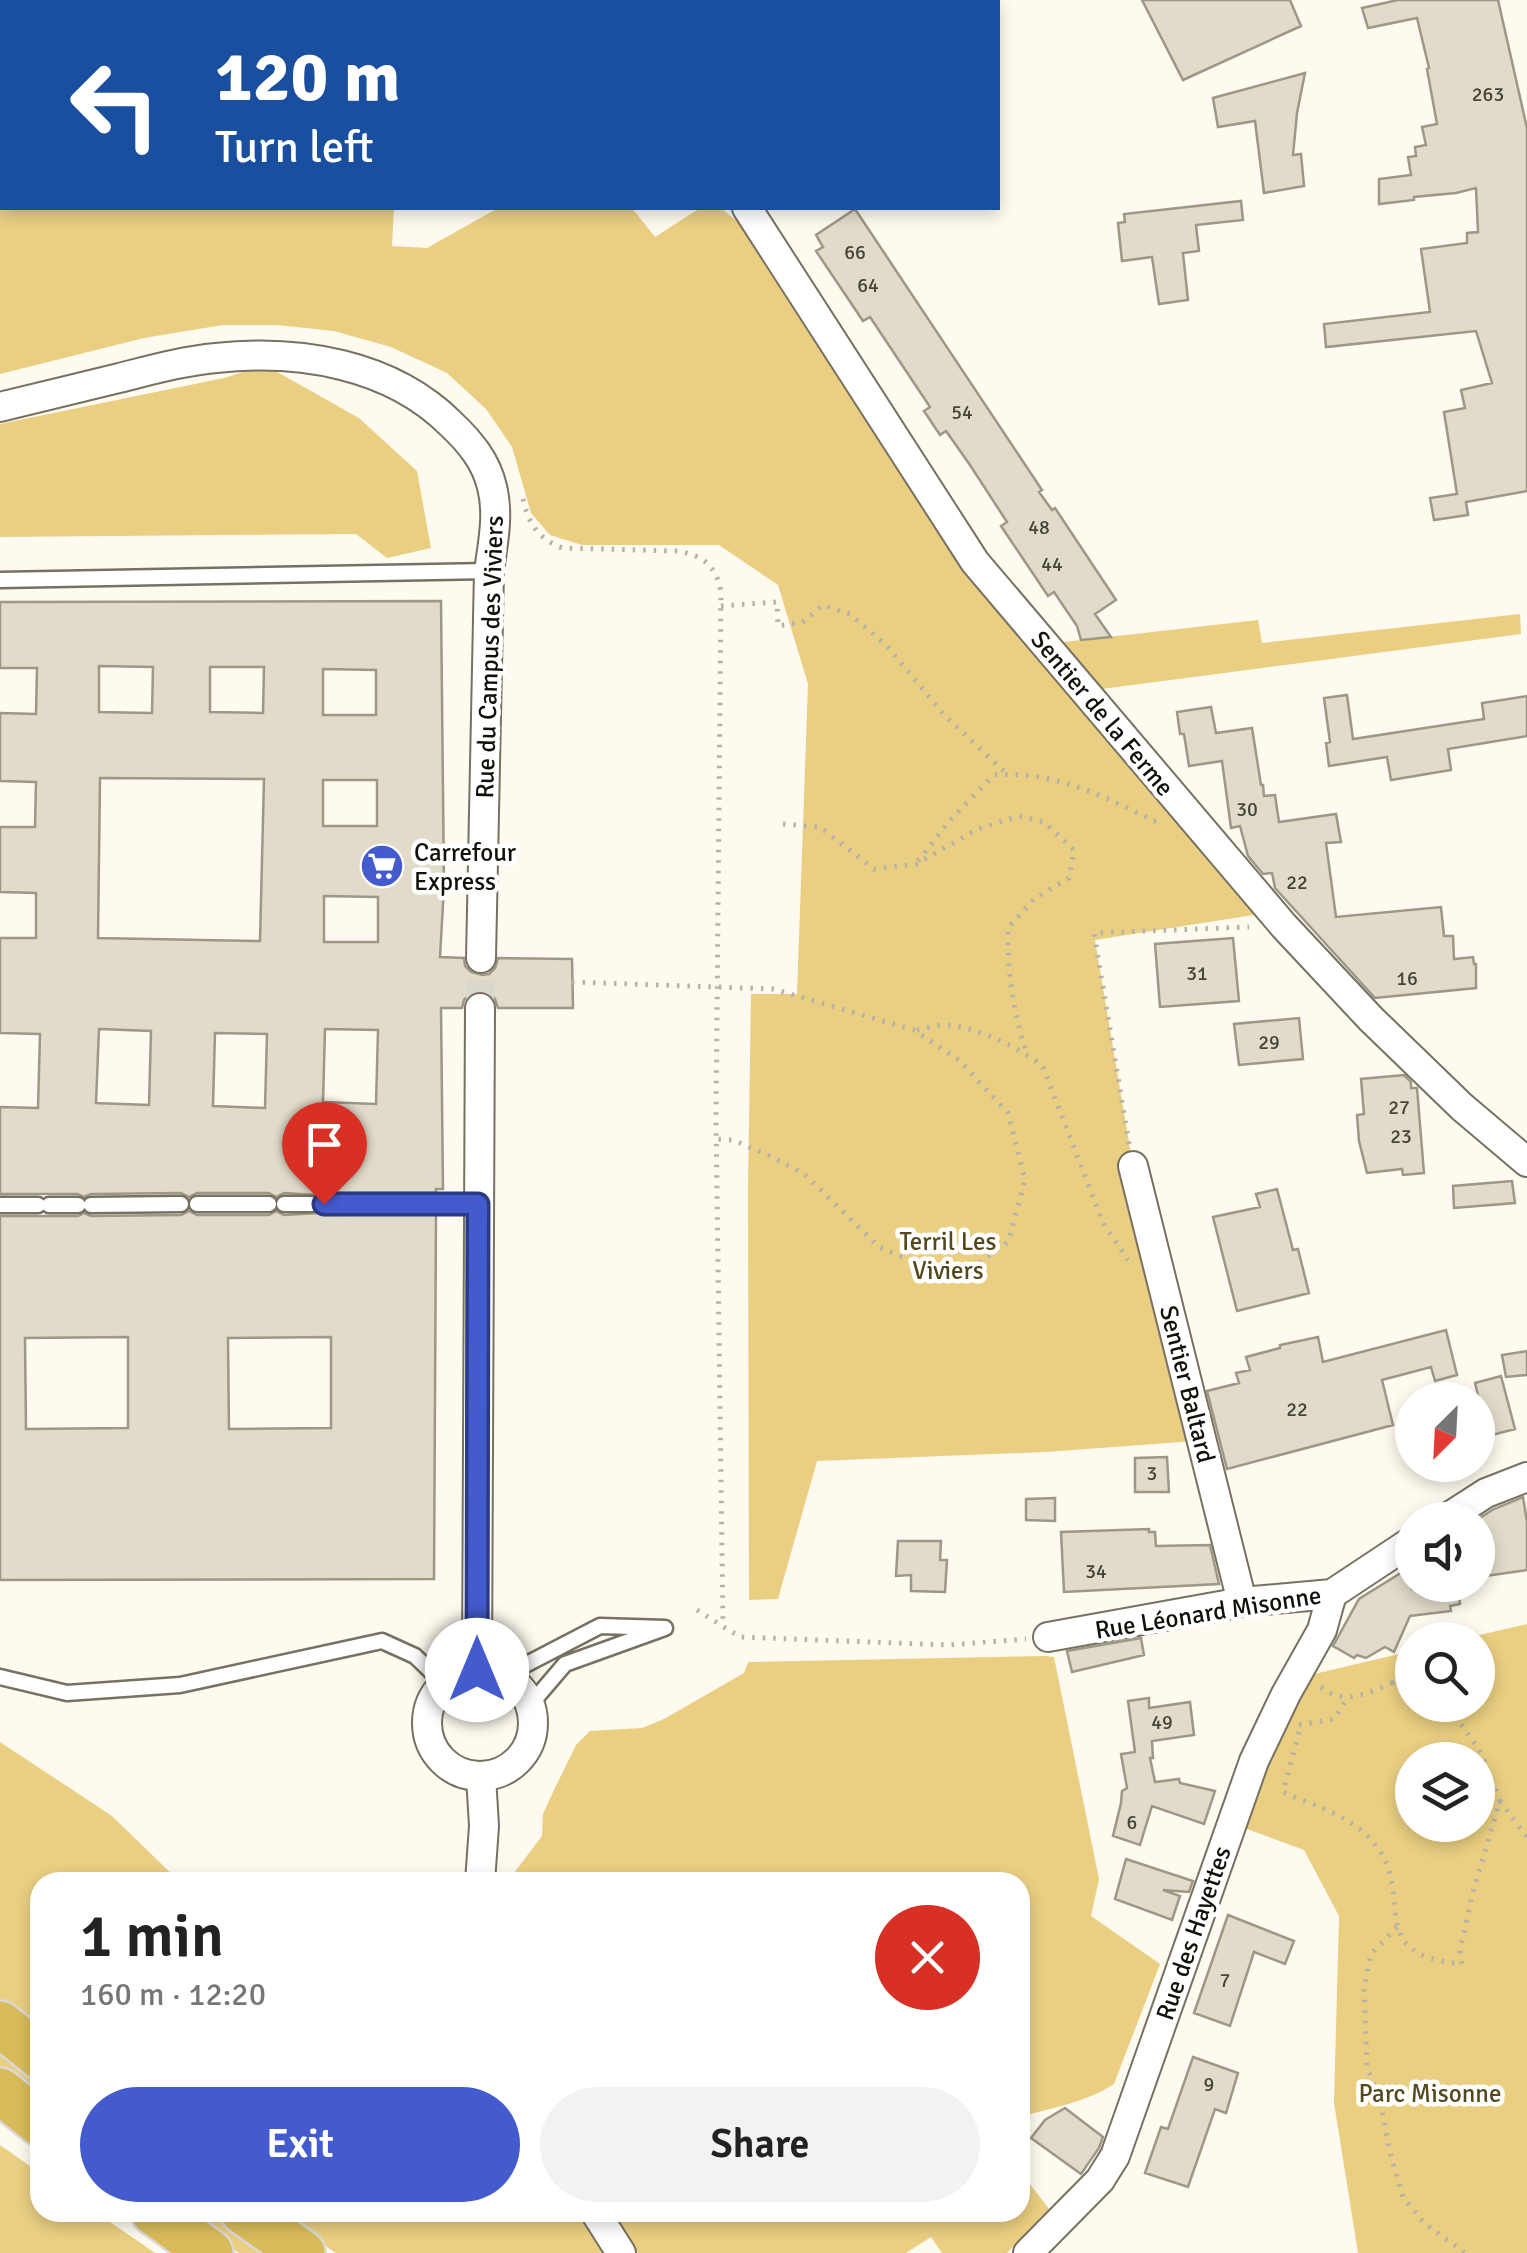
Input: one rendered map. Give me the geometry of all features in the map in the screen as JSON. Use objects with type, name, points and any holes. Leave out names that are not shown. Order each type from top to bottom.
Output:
[{"type":"highway","points":[[0,2024],[30,2048]]},
{"type":"highway","points":[[0,2092],[30,2116]]},
{"type":"highway","points":[[168,2222],[210,2253]]},
{"type":"highway","points":[[258,2222],[302,2253]]},
{"type":"street","name":"Sentier de la Ferme","points":[[748,210],[975,562],[1284,926],[1394,1042],[1527,1162]]},
{"type":"street","name":"Rue du Campus des Viviers","points":[[0,407],[178,364],[219,358],[308,360],[356,368],[397,383],[436,409],[470,442],[493,488],[496,521],[489,570],[481,958]]},
{"type":"street","points":[[477,1670],[480,1008]]},
{"type":"street","name":"Sentier Baltard","points":[[1132,1166],[1242,1602]]},
{"type":"street","points":[[1472,1502],[1527,1477]]},
{"type":"street","name":"Rue Léonard Misonne","points":[[1048,1638],[1242,1602],[1332,1594],[1395,1552]]},
{"type":"street","name":"Rue des Hayettes","points":[[1028,2253],[1100,2180],[1114,2156],[1247,1780],[1288,1719],[1299,1670],[1322,1630],[1332,1594]]},
{"type":"street","points":[[477,1670],[509,1679],[522,1690],[530,1705],[531,1738],[524,1753],[498,1773],[482,1776],[464,1774],[447,1765],[435,1752],[428,1734],[427,1716],[433,1699],[444,1684],[459,1674],[477,1670]]},
{"type":"street","points":[[481,1872],[482,1776]]},
{"type":"street","points":[[601,2222],[620,2253]]},
{"type":"lane","points":[[0,580],[489,570]]},
{"type":"lane","points":[[0,1205],[478,1204]]},
{"type":"lane","points":[[509,1679],[523,1666],[600,1626],[665,1628],[564,1664],[530,1705]]},
{"type":"lane","points":[[0,1677],[67,1694],[180,1685],[382,1641],[415,1656],[444,1684]]},
{"type":"path","points":[[536,532],[562,548],[677,550],[695,554],[718,577],[721,606],[716,1139],[723,1626]]},
{"type":"path","points":[[721,606],[778,602],[778,626],[803,622],[823,606],[850,614],[887,646],[944,715],[1007,774]]},
{"type":"path","points":[[916,864],[951,819],[994,775],[1064,781],[1154,821],[1183,807]]},
{"type":"path","points":[[783,824],[820,826],[874,869],[916,864],[978,829],[1018,816],[1044,822],[1074,850],[1069,878],[1036,898],[1008,928],[1008,962],[1018,1029],[1027,1053]]},
{"type":"path","points":[[1132,1166],[1094,933],[1284,926]]},
{"type":"path","points":[[572,982],[716,988],[773,985],[914,1030],[959,1060],[1008,1113],[1026,1180],[1008,1242],[976,1265],[934,1271],[879,1247],[804,1174],[733,1140],[716,1139]]},
{"type":"path","points":[[914,1030],[947,1024],[994,1038],[1027,1053],[1043,1066],[1103,1223],[1142,1278],[1160,1273]]},
{"type":"path","points":[[697,1610],[740,1638],[948,1645],[1048,1638]]},
{"type":"path","points":[[1299,1670],[1328,1694],[1356,1698],[1395,1682]]},
{"type":"path","points":[[1288,1719],[1334,1719],[1348,1697]]},
{"type":"path","points":[[1288,1719],[1300,1733],[1284,1792],[1333,1812],[1375,1843],[1389,1865],[1398,1934],[1420,1954],[1462,1964],[1460,1951],[1472,1894],[1500,1801]]},
{"type":"path","points":[[1459,1722],[1481,1753],[1500,1801],[1527,1837]]},
{"type":"path","points":[[1397,1927],[1371,1954],[1364,1987],[1367,2067],[1380,2101],[1403,2197],[1424,2223],[1465,2253]]},
{"type":"green space","name":"Terril Les Viviers","points":[[0,210],[394,210],[392,246],[427,248],[494,210],[634,210],[655,237],[697,210],[723,210],[739,223],[979,583],[1260,914],[1095,940],[1133,1166],[1195,1441],[1046,1452],[817,1461],[778,1599],[749,1600],[751,994],[797,994],[808,684],[778,585],[719,545],[582,545],[550,535],[531,513],[512,447],[486,409],[447,373],[391,347],[334,331],[223,325],[144,338],[0,374]]},
{"type":"green space","points":[[265,365],[359,418],[417,471],[431,548],[387,558],[356,534],[0,537],[0,424],[224,378]]},
{"type":"green space","points":[[1520,614],[1521,634],[1094,690],[1055,643],[1258,620],[1262,643]]},
{"type":"green space","name":"Parc Misonne","points":[[1527,1624],[1527,2253],[1358,2253],[1334,2103],[1339,1916],[1304,1850],[1242,1827],[1289,1705],[1314,1674],[1395,1655],[1395,1722],[1495,1722],[1495,1631]]},
{"type":"green space","points":[[1054,1657],[1099,1879],[1091,1916],[1160,1964],[1114,2084],[1068,2104],[1030,2114],[1030,1872],[515,1872],[542,1836],[543,1814],[576,1745],[590,1731],[642,1728],[664,1719],[744,1673],[748,1662]]},
{"type":"green space","points":[[0,1742],[112,1816],[170,1872],[30,1872],[30,2025],[0,2002]]},
{"type":"green space","points":[[0,2044],[30,2069],[30,2100],[0,2074]]},
{"type":"green space","points":[[0,2145],[30,2166],[30,2222],[110,2222],[155,2253],[0,2253]]},
{"type":"green space","points":[[1030,2184],[1049,2209],[1007,2253],[942,2253],[931,2237],[906,2253],[638,2253],[617,2222],[1030,2222]]},
{"type":"green space","points":[[196,2222],[232,2222],[275,2253],[239,2253]]},
{"type":"green space","points":[[289,2222],[607,2222],[629,2253],[336,2253]]},
{"type":"building","points":[[1142,0],[1290,0],[1301,26],[1183,80]]},
{"type":"building","points":[[1398,0],[1498,0],[1527,128],[1527,491],[1466,502],[1468,515],[1434,520],[1430,498],[1457,494],[1444,412],[1465,408],[1461,390],[1492,383],[1476,331],[1326,347],[1324,324],[1430,312],[1421,249],[1467,243],[1467,233],[1478,232],[1476,188],[1379,204],[1379,179],[1411,175],[1408,157],[1416,156],[1415,147],[1426,145],[1422,127],[1437,124],[1417,18],[1368,28],[1362,8]]},
{"type":"building","points":[[1305,73],[1293,155],[1301,154],[1304,186],[1264,193],[1255,121],[1218,127],[1213,98]]},
{"type":"building","points":[[1241,201],[1243,220],[1196,225],[1199,251],[1183,253],[1188,300],[1159,304],[1152,257],[1122,261],[1118,223],[1125,222],[1124,214]]},
{"type":"building","points":[[856,210],[1042,490],[1039,492],[1052,510],[1055,508],[1116,600],[1095,614],[1111,637],[1081,640],[1077,626],[1054,592],[1048,596],[1001,526],[1007,522],[970,465],[946,431],[940,435],[924,411],[930,407],[870,317],[863,321],[816,251],[823,247],[816,235]]},
{"type":"building","points":[[441,601],[444,887],[440,957],[464,958],[471,972],[482,975],[495,968],[498,958],[572,959],[573,1008],[498,1008],[490,993],[481,991],[471,993],[462,1008],[441,1008],[443,1189],[436,1189],[436,1193],[284,1193],[276,1197],[269,1193],[197,1193],[189,1197],[181,1193],[84,1197],[0,1194],[0,1107],[38,1108],[40,1034],[0,1033],[0,938],[36,938],[36,893],[0,892],[0,827],[35,827],[36,782],[0,781],[0,713],[36,714],[37,668],[0,668],[0,602]],"holes":[[[99,666],[153,667],[152,713],[99,712]],[[210,667],[264,667],[263,713],[210,712]],[[323,669],[376,670],[376,715],[323,715]],[[100,778],[264,779],[260,941],[98,938]],[[323,780],[377,780],[377,826],[323,826]],[[324,896],[378,897],[378,942],[324,942]],[[99,1029],[151,1031],[149,1105],[96,1103]],[[325,1029],[378,1030],[376,1104],[323,1102]],[[215,1033],[267,1034],[265,1108],[213,1106]]]},
{"type":"building","points":[[1347,695],[1353,739],[1484,719],[1482,703],[1527,696],[1527,736],[1448,749],[1451,770],[1391,780],[1387,757],[1329,766],[1324,698]]},
{"type":"building","points":[[1211,707],[1216,733],[1252,728],[1264,796],[1275,795],[1279,822],[1336,814],[1341,842],[1326,843],[1336,917],[1441,907],[1444,936],[1453,936],[1454,959],[1473,957],[1476,988],[1375,998],[1275,888],[1272,873],[1263,874],[1248,856],[1240,826],[1231,828],[1222,761],[1189,766],[1177,712]]},
{"type":"building","points":[[1233,938],[1239,1001],[1160,1007],[1155,944]]},
{"type":"building","points":[[1299,1018],[1303,1059],[1239,1065],[1234,1024]]},
{"type":"building","points":[[1404,1075],[1411,1088],[1417,1088],[1424,1173],[1403,1175],[1402,1169],[1367,1173],[1357,1115],[1364,1114],[1361,1079]]},
{"type":"building","points":[[1512,1181],[1515,1203],[1454,1208],[1453,1186]]},
{"type":"building","points":[[1277,1189],[1309,1293],[1237,1311],[1213,1217],[1260,1207],[1256,1194]]},
{"type":"building","points":[[189,1211],[197,1215],[269,1215],[276,1211],[284,1215],[436,1214],[434,1579],[0,1580],[0,1216],[181,1215]],"holes":[[[128,1337],[128,1428],[26,1429],[25,1338]],[[331,1337],[331,1428],[229,1429],[228,1338]]]},
{"type":"building","points":[[1446,1330],[1457,1375],[1435,1381],[1431,1367],[1382,1380],[1393,1425],[1227,1469],[1207,1391],[1239,1383],[1236,1373],[1250,1370],[1246,1357],[1318,1337],[1323,1362]]},
{"type":"building","points":[[1527,1351],[1527,1375],[1506,1377],[1502,1355]]},
{"type":"building","points":[[1501,1376],[1515,1429],[1495,1434],[1495,1382],[1479,1382]]},
{"type":"building","points":[[1167,1457],[1169,1492],[1135,1492],[1135,1458]]},
{"type":"building","points":[[1523,1497],[1527,1570],[1495,1575],[1495,1509]]},
{"type":"building","points":[[1055,1498],[1055,1521],[1026,1520],[1026,1499]]},
{"type":"building","points":[[1061,1532],[1155,1532],[1156,1546],[1210,1545],[1219,1584],[1064,1592]]},
{"type":"building","points":[[898,1541],[941,1541],[940,1560],[947,1560],[945,1592],[911,1591],[911,1575],[896,1576]]},
{"type":"building","points":[[1395,1577],[1395,1602],[1460,1604],[1450,1606],[1451,1611],[1395,1622],[1394,1652],[1385,1647],[1366,1658],[1354,1658],[1333,1646],[1359,1599]]},
{"type":"building","points":[[1141,1638],[1144,1655],[1072,1672],[1067,1651]]},
{"type":"building","points":[[1149,1698],[1149,1708],[1190,1702],[1194,1735],[1152,1741],[1150,1758],[1155,1782],[1179,1779],[1180,1783],[1215,1791],[1204,1824],[1152,1806],[1140,1845],[1113,1836],[1122,1791],[1127,1788],[1121,1754],[1135,1752],[1128,1701]]},
{"type":"building","points":[[1126,1859],[1193,1881],[1189,1892],[1163,1890],[1180,1896],[1172,1920],[1115,1899]]},
{"type":"building","points":[[1228,1915],[1294,1941],[1285,1964],[1254,1952],[1230,2026],[1194,2013]]},
{"type":"building","points":[[1193,2057],[1238,2073],[1226,2113],[1215,2109],[1188,2187],[1145,2173],[1161,2127],[1168,2129]]},
{"type":"building","points":[[1065,2108],[1103,2137],[1081,2174],[1031,2138],[1045,2120]]},
{"type":"tunnel","points":[[480,1008],[481,958]]},
{"type":"place","name":"Carrefour Express","points":[[382,866]]},
{"type":"route","points":[[324,1204],[478,1204],[477,1670]]}]
